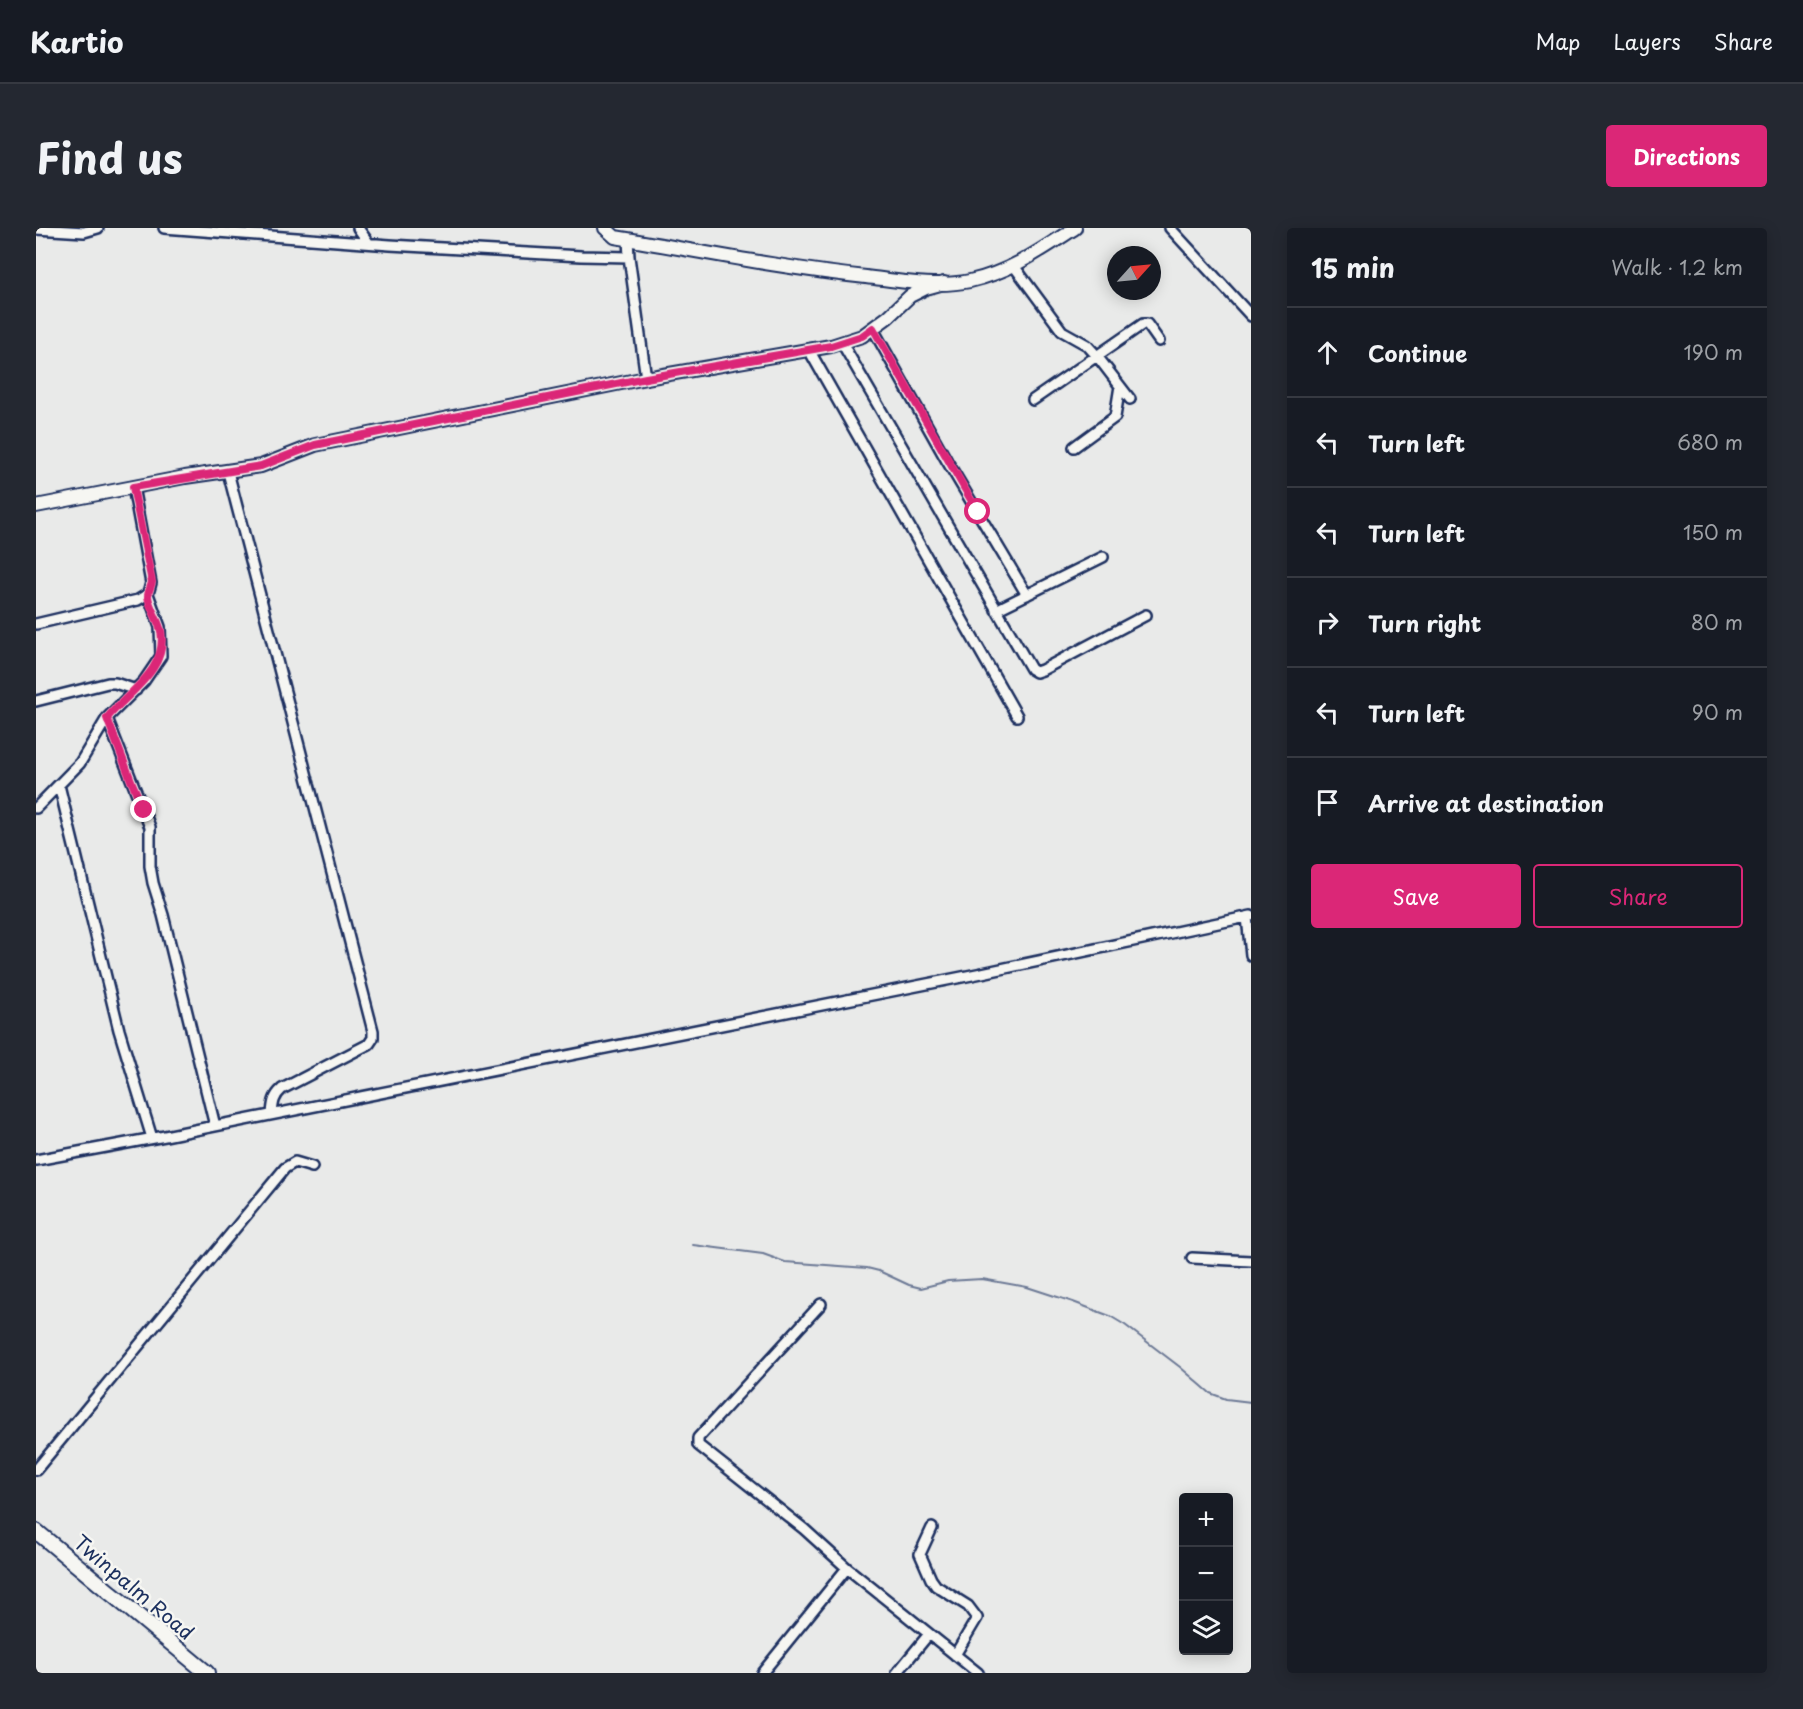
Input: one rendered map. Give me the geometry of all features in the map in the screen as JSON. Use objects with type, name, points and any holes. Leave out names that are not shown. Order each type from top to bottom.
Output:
[{"type":"main road","name":"Twinpalm Road","points":[[36,1531],[207,1673]]},
{"type":"street","points":[[36,230],[84,232],[98,228]]},
{"type":"street","points":[[164,228],[581,256],[629,257]]},
{"type":"street","points":[[358,228],[368,242]]},
{"type":"street","points":[[605,228],[615,237],[772,264],[900,281],[944,283],[971,281],[1004,271],[1075,228]]},
{"type":"street","points":[[1170,228],[1251,316]]},
{"type":"street","points":[[628,239],[646,378]]},
{"type":"street","points":[[1014,266],[1062,331],[1071,338],[1081,341],[1097,356],[1130,399]]},
{"type":"street","points":[[900,281],[905,290],[906,300]]},
{"type":"street","points":[[36,506],[185,477],[261,466],[315,445],[646,378],[842,343],[862,336],[906,300],[926,288],[944,283]]},
{"type":"street","points":[[1033,400],[1145,324],[1159,341]]},
{"type":"street","points":[[873,328],[947,461],[1027,595]]},
{"type":"street","points":[[842,343],[1027,664],[1035,672],[1146,615]]},
{"type":"street","points":[[809,350],[1017,716]]},
{"type":"street","points":[[1074,447],[1115,417],[1120,386]]},
{"type":"street","points":[[228,472],[373,1031],[373,1038],[369,1044],[282,1089],[276,1094],[272,1114]]},
{"type":"street","points":[[36,808],[80,763],[107,718],[136,690],[161,656],[160,627],[148,594],[152,582],[133,487]]},
{"type":"street","points":[[996,610],[1103,557]]},
{"type":"street","points":[[36,624],[138,600],[148,594]]},
{"type":"street","points":[[36,701],[108,683],[136,690]]},
{"type":"street","points":[[107,718],[150,827],[150,866],[153,883],[164,915],[215,1126]]},
{"type":"street","points":[[59,786],[119,1030],[152,1138]]},
{"type":"street","points":[[36,1160],[982,973],[1249,917],[1251,955]]},
{"type":"street","points":[[36,1470],[285,1168],[295,1162],[312,1167]]},
{"type":"street","points":[[1192,1258],[1251,1261]]},
{"type":"street","points":[[821,1304],[698,1438],[698,1445],[978,1673]]},
{"type":"street","points":[[932,1528],[920,1554],[931,1579],[942,1591],[968,1606],[977,1618],[955,1655]]},
{"type":"street","points":[[762,1673],[847,1568]]},
{"type":"street","points":[[897,1673],[929,1634]]},
{"type":"waterway","points":[[693,1245],[763,1254],[785,1262],[867,1268],[921,1288],[948,1281],[982,1279],[1027,1287],[1110,1316],[1180,1367],[1210,1393],[1226,1399],[1251,1402]]},
{"type":"route","points":[[144,810],[107,718],[144,681],[161,656],[162,648],[160,627],[148,594],[152,582],[133,487],[261,466],[315,445],[462,415],[646,378],[831,346],[862,336],[873,328],[978,512]]}]
